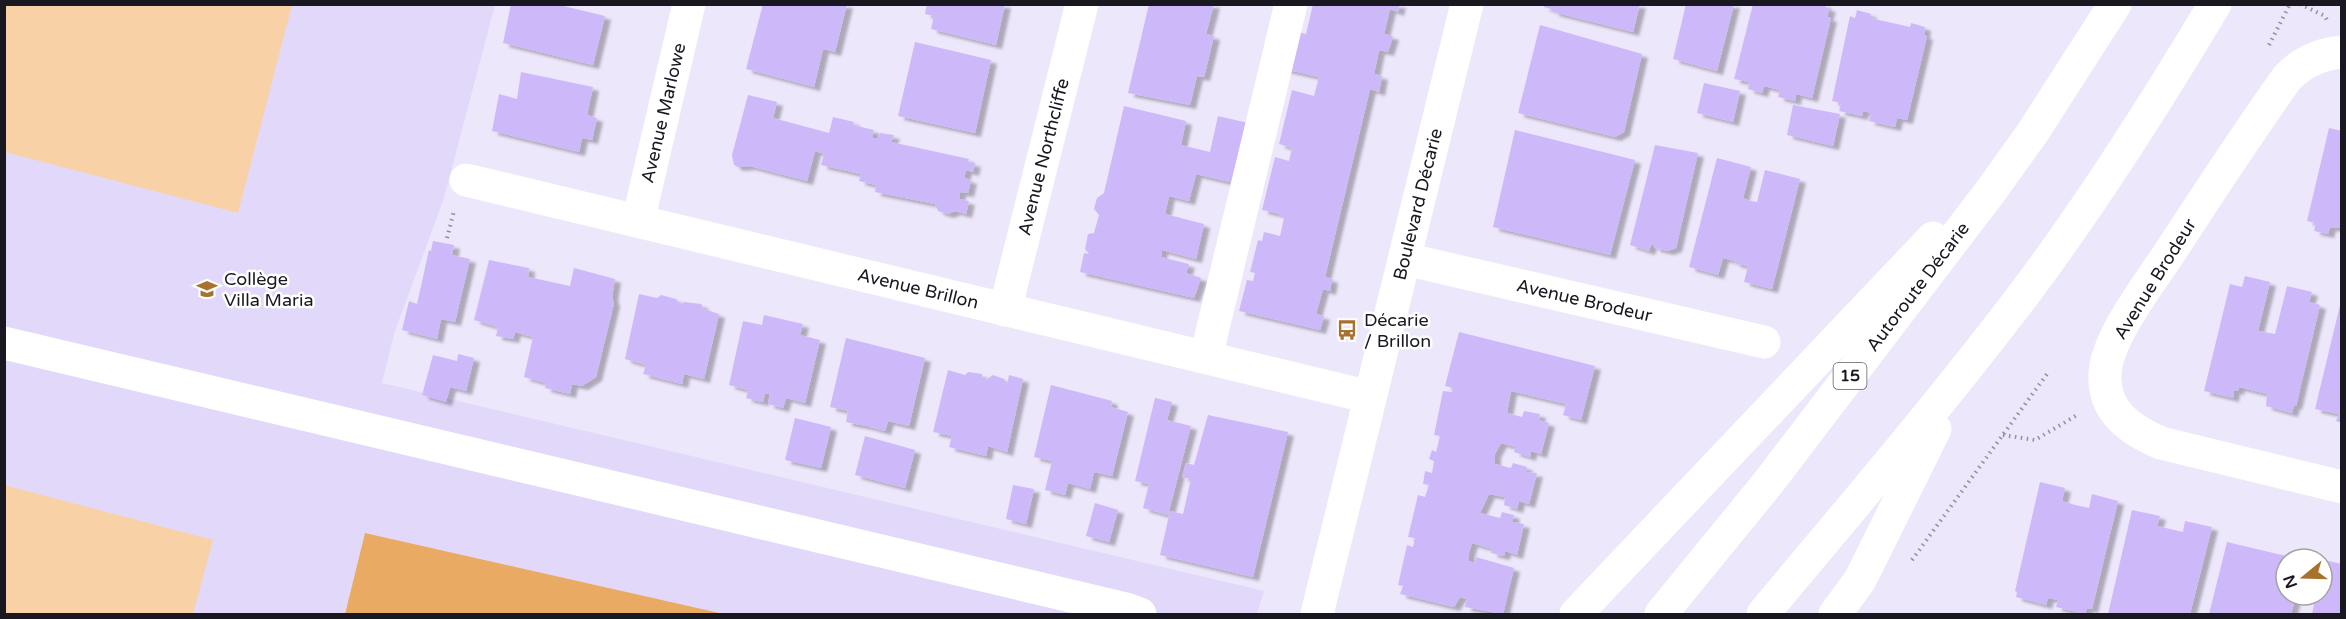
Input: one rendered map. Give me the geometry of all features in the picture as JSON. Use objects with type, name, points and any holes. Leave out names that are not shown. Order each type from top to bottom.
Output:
[{"type":"main road","name":"Avenue Marlowe","points":[[638,221],[689,4]]},
{"type":"main road","name":"Avenue Northcliffe","points":[[1005,310],[1082,4]]},
{"type":"main road","points":[[1206,357],[1291,4]]},
{"type":"main road","name":"Boulevard Décarie","points":[[1317,615],[1467,4]]},
{"type":"main road","name":"Autoroute Décarie","points":[[1661,615],[1768,483],[2033,132],[2115,4]]},
{"type":"main road","points":[[1763,615],[1918,429],[2030,286],[2125,152],[2215,4]]},
{"type":"main road","name":"Avenue Brodeur","points":[[2332,53],[2302,65],[2287,78],[2131,311],[2106,364],[2105,384],[2111,405],[2117,415],[2143,436],[2342,487]]},
{"type":"main road","points":[[1576,615],[1595,592],[2033,132]]},
{"type":"main road","name":"Avenue Brillon","points":[[461,191],[638,221],[1370,397]]},
{"type":"main road","name":"Avenue Brodeur","points":[[1406,259],[1764,342]]},
{"type":"main road","points":[[4,343],[1114,606],[1140,615]]},
{"type":"main road","points":[[1835,615],[1860,580],[1965,368]]},
{"type":"path","points":[[2268,46],[2290,4]]},
{"type":"path","points":[[2300,4],[2325,16],[2329,21]]},
{"type":"path","points":[[447,238],[461,191]]},
{"type":"path","points":[[1908,566],[2047,374]]},
{"type":"path","points":[[2003,435],[2035,440],[2051,432]]},
{"type":"shaded area","name":"Collège Villa Maria","points":[[4,5],[495,5],[444,198],[394,334],[382,383],[1264,591],[1257,614],[724,614],[365,533],[345,614],[5,614]]},
{"type":"shaded area","points":[[4,5],[292,5],[238,213],[5,152]]},
{"type":"shaded area","points":[[4,485],[213,540],[193,614],[5,614]]},
{"type":"shaded area","points":[[365,533],[724,614],[345,614]]},
{"type":"building","points":[[511,4],[555,4],[605,16],[593,65],[503,43]]},
{"type":"building","points":[[763,4],[847,4],[835,52],[823,49],[814,87],[746,69]]},
{"type":"building","points":[[927,4],[1005,4],[996,45],[931,29],[934,16],[925,14]]},
{"type":"building","points":[[1149,4],[1214,4],[1206,34],[1214,36],[1204,77],[1197,76],[1190,105],[1128,93]]},
{"type":"building","points":[[1313,4],[1400,4],[1398,12],[1390,9],[1384,34],[1393,36],[1388,52],[1379,50],[1374,74],[1382,76],[1379,92],[1370,89],[1325,277],[1332,279],[1330,291],[1323,289],[1316,314],[1324,316],[1320,330],[1239,311],[1247,280],[1253,281],[1255,273],[1250,272],[1258,240],[1262,241],[1264,232],[1280,236],[1284,218],[1279,217],[1280,214],[1262,210],[1275,157],[1289,161],[1292,148],[1279,144],[1292,90],[1314,96],[1319,77],[1284,69],[1294,31],[1306,34]]},
{"type":"building","points":[[1545,4],[1640,4],[1633,32],[1553,12],[1554,10],[1544,7]]},
{"type":"building","points":[[1686,4],[1734,4],[1717,71],[1673,59]]},
{"type":"building","points":[[1753,4],[1825,4],[1825,7],[1830,8],[1827,17],[1831,18],[1812,98],[1796,94],[1795,101],[1778,97],[1780,90],[1764,86],[1762,93],[1748,89],[1749,82],[1734,79]]},
{"type":"building","points":[[1857,10],[1871,14],[1870,18],[1910,27],[1911,23],[1925,27],[1924,35],[1927,36],[1907,120],[1897,118],[1895,127],[1869,121],[1871,113],[1863,111],[1862,116],[1839,111],[1841,103],[1832,101],[1850,16],[1855,18]]},
{"type":"building","points":[[1540,25],[1642,54],[1624,132],[1615,137],[1518,113]]},
{"type":"building","points":[[915,42],[991,60],[975,133],[898,116]]},
{"type":"building","points":[[521,72],[593,87],[587,115],[597,118],[592,140],[582,138],[579,152],[492,131],[499,94],[517,99]]},
{"type":"building","points":[[1704,83],[1740,91],[1733,122],[1697,113]]},
{"type":"building","points":[[748,95],[777,102],[773,118],[829,133],[833,117],[874,130],[872,138],[878,138],[880,133],[894,135],[891,142],[969,159],[968,162],[975,163],[973,172],[966,170],[964,178],[971,180],[968,193],[960,192],[959,199],[969,201],[966,214],[955,211],[948,214],[938,211],[935,204],[875,192],[876,185],[859,181],[861,174],[821,165],[824,154],[815,151],[807,181],[750,166],[734,165],[732,155]]},
{"type":"building","points":[[1793,105],[1840,114],[1833,146],[1787,135]]},
{"type":"building","points":[[1124,106],[1186,121],[1181,145],[1210,152],[1218,116],[1248,123],[1234,183],[1196,174],[1189,201],[1169,196],[1165,214],[1204,224],[1196,259],[1162,250],[1161,257],[1189,264],[1186,273],[1201,278],[1194,298],[1080,272],[1084,253],[1089,254],[1085,249],[1088,234],[1094,233],[1099,215],[1094,209],[1097,198],[1104,193]]},
{"type":"building","points":[[2329,128],[2342,131],[2342,228],[2330,227],[2328,234],[2314,231],[2316,223],[2307,221]]},
{"type":"building","points":[[1515,130],[1635,160],[1610,255],[1493,227]]},
{"type":"building","points":[[1655,145],[1698,153],[1676,248],[1668,251],[1655,248],[1652,243],[1649,251],[1630,245]]},
{"type":"building","points":[[1717,158],[1751,167],[1743,198],[1750,201],[1757,202],[1765,170],[1800,179],[1772,289],[1744,282],[1748,266],[1734,263],[1735,261],[1723,258],[1718,275],[1689,267]]},
{"type":"building","points":[[433,241],[454,245],[452,255],[470,259],[455,322],[441,319],[437,339],[402,330],[409,301],[417,304]]},
{"type":"building","points":[[489,260],[529,268],[528,277],[570,286],[574,268],[615,279],[612,297],[614,303],[596,377],[582,386],[572,384],[570,394],[545,388],[546,383],[524,377],[533,337],[515,332],[513,339],[496,336],[498,327],[474,320]]},
{"type":"building","points":[[2245,276],[2270,282],[2258,331],[2275,334],[2287,286],[2312,292],[2309,302],[2320,305],[2296,406],[2294,405],[2292,413],[2266,406],[2267,394],[2239,387],[2238,391],[2234,390],[2233,398],[2204,391],[2230,284],[2242,287]]},
{"type":"building","points":[[639,294],[657,298],[661,295],[676,299],[680,304],[685,302],[701,304],[704,309],[719,314],[704,379],[684,374],[682,384],[643,374],[646,365],[625,359]]},
{"type":"building","points":[[2341,301],[2342,423],[2336,421],[2339,414],[2315,409]]},
{"type":"building","points":[[764,315],[803,324],[800,335],[820,340],[805,403],[786,398],[783,408],[768,404],[770,394],[765,393],[763,402],[758,401],[746,398],[748,390],[729,385],[743,321],[762,325]]},
{"type":"building","points":[[1459,332],[1595,366],[1581,420],[1563,415],[1566,404],[1511,391],[1507,413],[1522,417],[1524,411],[1540,414],[1539,420],[1549,423],[1541,454],[1531,451],[1530,457],[1514,452],[1516,447],[1501,443],[1495,454],[1495,464],[1511,468],[1513,463],[1527,467],[1526,472],[1537,473],[1529,504],[1519,501],[1517,509],[1504,505],[1505,497],[1489,494],[1480,513],[1500,518],[1502,512],[1514,515],[1512,522],[1524,524],[1517,555],[1505,551],[1504,556],[1491,553],[1493,549],[1472,543],[1469,553],[1469,561],[1475,563],[1476,557],[1514,568],[1503,614],[1465,607],[1467,599],[1460,597],[1454,607],[1400,594],[1403,586],[1398,585],[1407,545],[1413,547],[1415,538],[1408,537],[1418,495],[1425,497],[1429,485],[1423,484],[1425,471],[1432,473],[1434,461],[1429,459],[1432,450],[1436,452],[1440,436],[1434,435],[1443,391],[1452,392],[1453,388],[1445,386]]},
{"type":"building","points":[[846,338],[925,358],[909,426],[888,421],[885,431],[846,422],[848,411],[830,407]]},
{"type":"building","points":[[458,354],[474,358],[466,391],[450,387],[446,402],[422,395],[433,355],[457,361]]},
{"type":"building","points":[[948,370],[965,375],[968,372],[982,374],[982,378],[987,379],[993,375],[1004,379],[1007,385],[1009,375],[1023,379],[1007,452],[988,446],[986,456],[949,447],[952,436],[933,432]]},
{"type":"building","points":[[1051,385],[1112,401],[1111,407],[1128,412],[1112,476],[1094,472],[1090,489],[1068,483],[1065,495],[1045,490],[1052,461],[1034,457]]},
{"type":"building","points":[[1155,398],[1172,402],[1167,420],[1191,426],[1168,515],[1143,508],[1149,484],[1135,481]]},
{"type":"building","points":[[1208,415],[1288,432],[1253,577],[1160,555],[1170,511],[1183,514],[1191,479],[1182,477],[1186,463],[1194,465]]},
{"type":"building","points":[[795,418],[831,427],[821,468],[785,460]]},
{"type":"building","points":[[865,436],[915,450],[905,488],[855,475]]},
{"type":"building","points":[[2040,482],[2065,488],[2062,501],[2075,505],[2089,508],[2092,494],[2118,501],[2092,609],[2087,608],[2085,614],[2056,607],[2058,600],[2048,598],[2046,605],[2016,597],[2017,592],[2015,591]]},
{"type":"building","points":[[1013,485],[1034,489],[1026,524],[1006,519]]},
{"type":"building","points":[[1095,503],[1118,510],[1109,542],[1086,536]]},
{"type":"building","points":[[2132,510],[2160,516],[2157,526],[2183,532],[2185,521],[2212,527],[2190,614],[2108,614]]},
{"type":"building","points":[[2227,542],[2274,553],[2274,607],[2293,607],[2291,614],[2209,614]]},
{"type":"building","points":[[2334,562],[2342,564],[2342,614],[2312,614],[2313,607],[2334,607]]},
{"type":"place","name":"Collège Villa Maria","points":[[207,289]]},
{"type":"place","name":"Décarie / Brillon","points":[[1347,330]]}]
